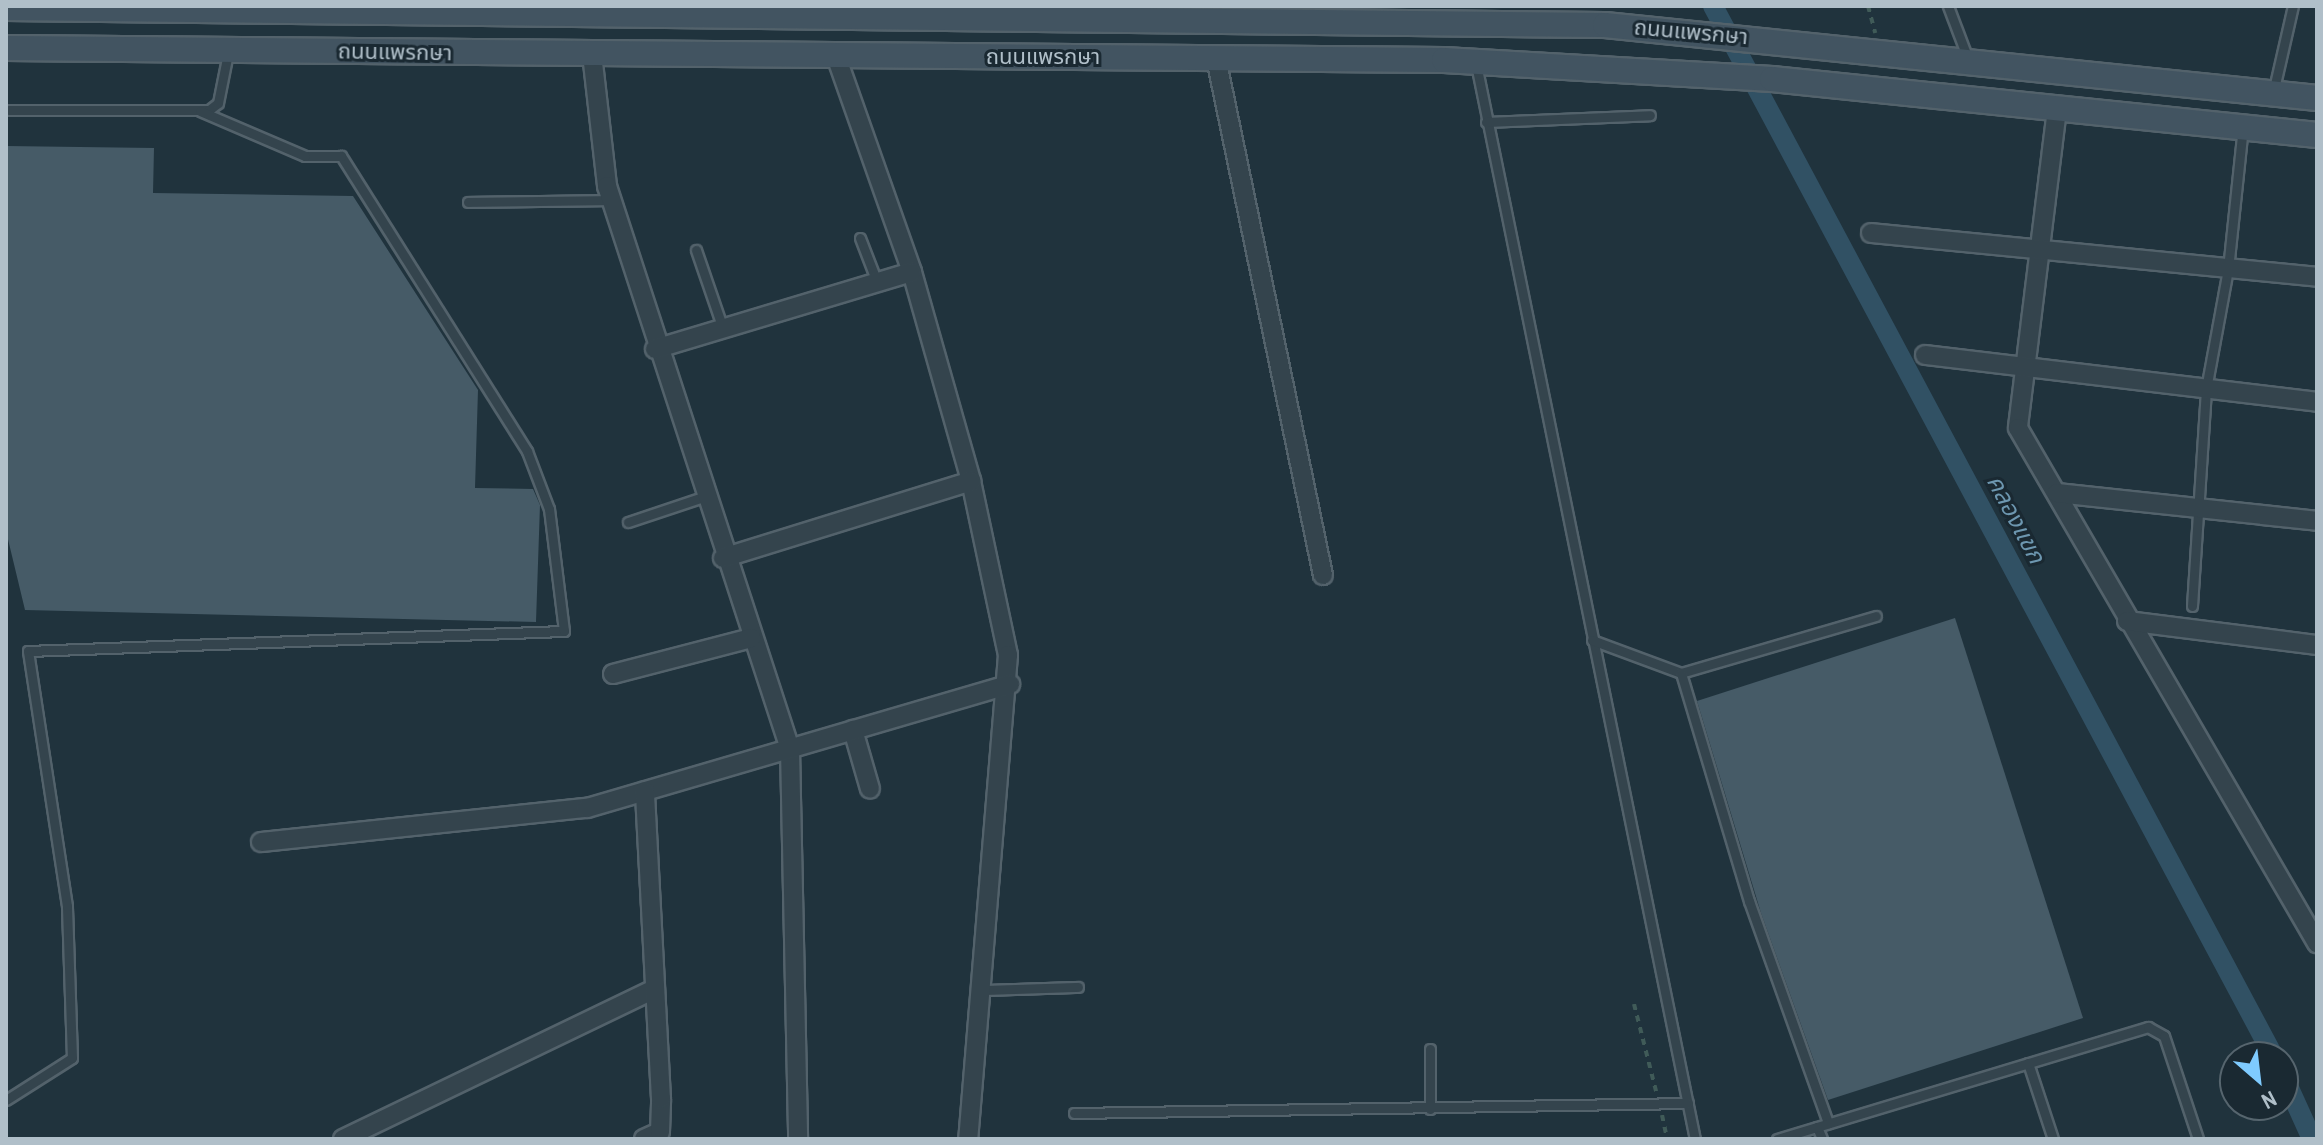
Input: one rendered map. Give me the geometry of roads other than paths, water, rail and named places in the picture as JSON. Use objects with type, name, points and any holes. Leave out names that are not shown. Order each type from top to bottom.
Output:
[{"type":"main road","name":"ถนนแพรกษา","points":[[12,7],[811,11],[1400,19],[1684,30],[2317,98]]},
{"type":"main road","points":[[228,10],[229,50]]},
{"type":"main road","name":"ถนนแพรกษา","points":[[6,48],[1475,61],[1772,79],[2317,135]]},
{"type":"street","points":[[592,54],[611,200],[703,497],[790,749],[798,1139]]},
{"type":"street","points":[[836,56],[912,272],[971,481],[1010,684],[967,1138]]},
{"type":"street","points":[[1216,58],[1323,575]]},
{"type":"street","points":[[2057,109],[2018,428],[2127,621],[2317,943]]},
{"type":"street","points":[[1871,233],[2317,277]]},
{"type":"street","points":[[655,349],[912,272]]},
{"type":"street","points":[[1925,355],[2025,364],[2317,402]]},
{"type":"street","points":[[723,558],[971,481]]},
{"type":"street","points":[[2057,493],[2317,521]]},
{"type":"street","points":[[2127,621],[2317,645]]},
{"type":"street","points":[[613,674],[751,638]]},
{"type":"street","points":[[261,842],[587,808],[1010,684]]},
{"type":"street","points":[[853,730],[870,789]]},
{"type":"street","points":[[645,791],[655,989],[655,1137]]},
{"type":"street","points":[[343,1139],[655,989]]},
{"type":"lane","points":[[1948,6],[1968,61]]},
{"type":"lane","points":[[2273,93],[2293,6]]},
{"type":"lane","points":[[200,111],[218,103],[229,50]]},
{"type":"lane","points":[[1475,61],[1695,1139]]},
{"type":"lane","points":[[6,1100],[72,1058],[67,906],[28,651],[564,631],[549,509],[527,451],[341,156],[305,156],[200,111],[9,110]]},
{"type":"lane","points":[[1486,122],[1650,115]]},
{"type":"lane","points":[[2192,606],[2195,508],[2206,389],[2228,269],[2243,127]]},
{"type":"lane","points":[[468,202],[611,200]]},
{"type":"lane","points":[[860,238],[877,282]]},
{"type":"lane","points":[[696,250],[723,329]]},
{"type":"lane","points":[[628,522],[703,497]]},
{"type":"lane","points":[[1592,640],[1681,673],[1876,616]]},
{"type":"lane","points":[[1681,673],[1749,901],[1828,1123]]},
{"type":"lane","points":[[982,990],[1078,987]]},
{"type":"lane","points":[[1777,1139],[2156,1028],[2164,1036],[2198,1139]]},
{"type":"lane","points":[[1430,1049],[1430,1109]]},
{"type":"lane","points":[[2028,1063],[2053,1139]]},
{"type":"lane","points":[[1074,1113],[1660,1106],[1688,1103]]},
{"type":"lane","points":[[1817,1127],[1822,1139]]},
{"type":"waterway","name":"คลองแขก","points":[[1713,6],[2265,1041]]},
{"type":"waterway","name":"คลองแขก","points":[[2299,1110],[2312,1139]]}]
